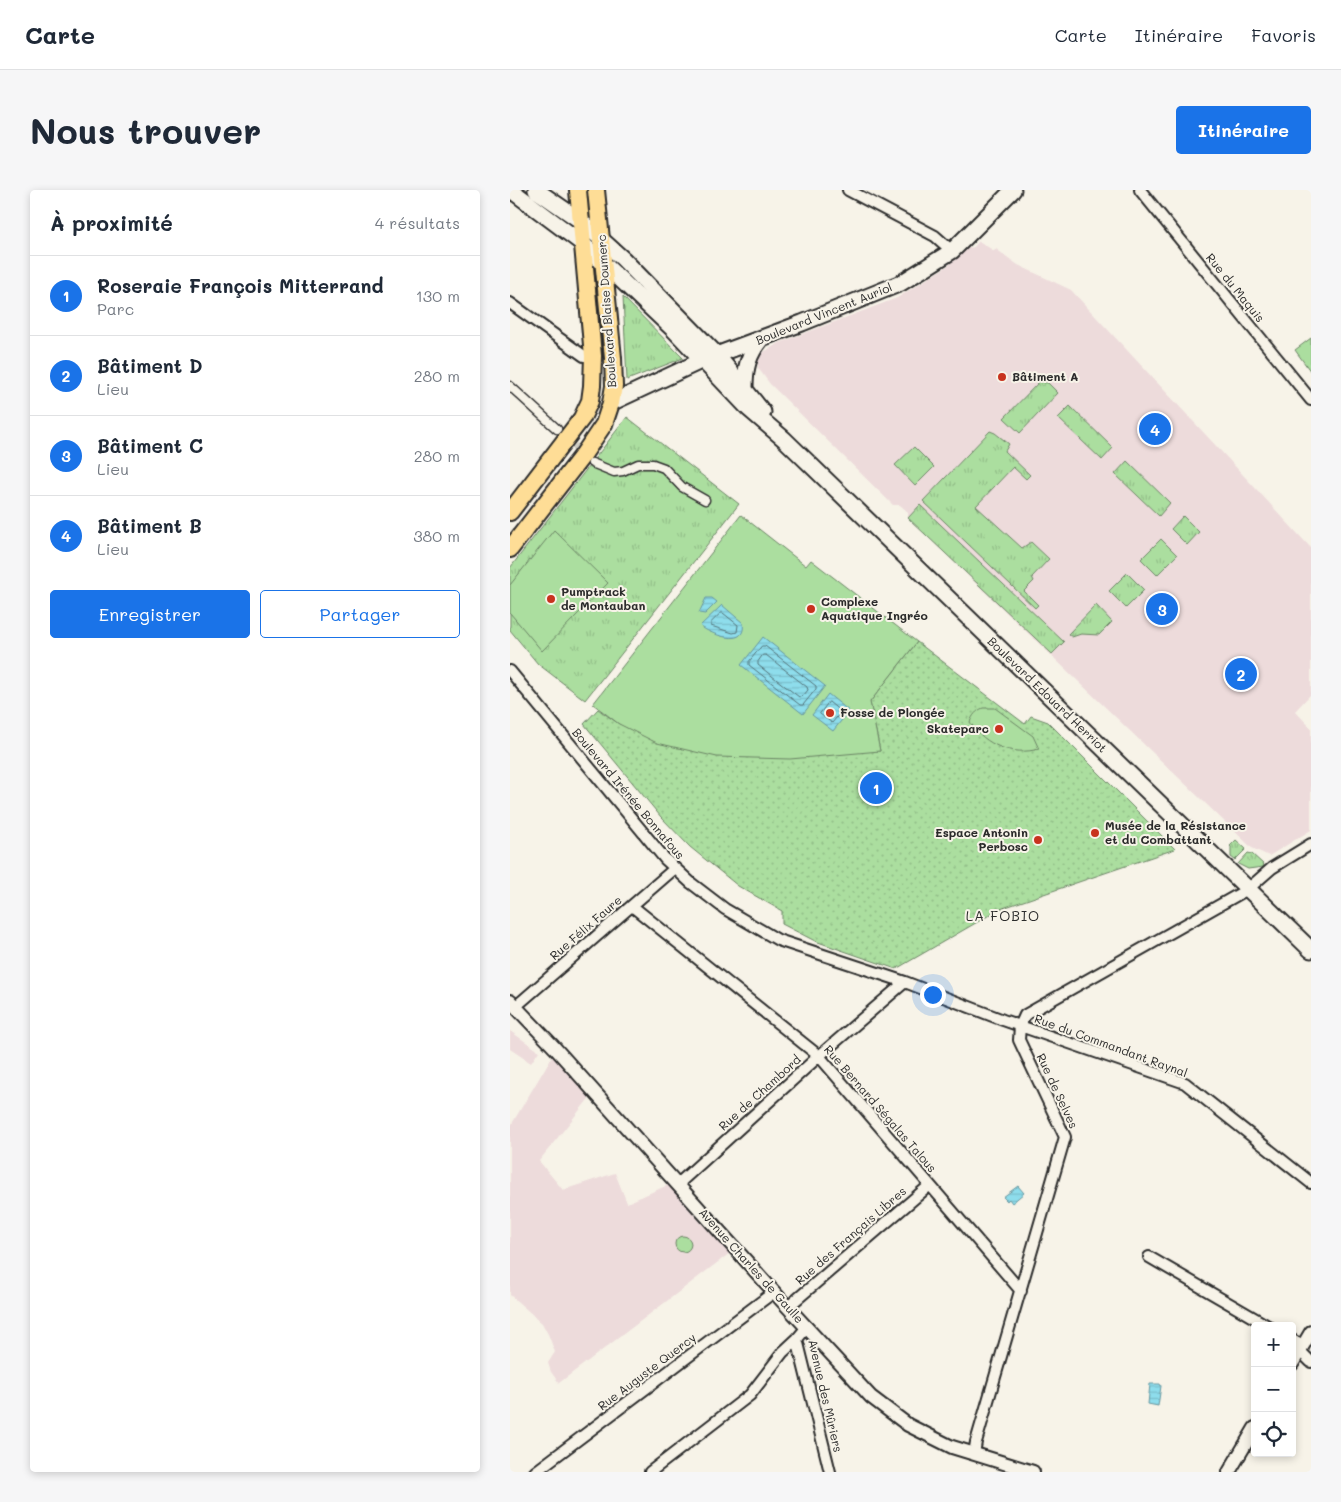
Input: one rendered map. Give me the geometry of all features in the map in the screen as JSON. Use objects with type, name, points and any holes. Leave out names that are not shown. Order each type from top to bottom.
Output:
[{"type":"main road","points":[[511,190],[583,244],[710,358]]},
{"type":"main road","points":[[536,190],[581,221],[602,240],[682,318],[710,358]]},
{"type":"main road","name":"Boulevard Blaise Doumerc","points":[[510,512],[582,418],[590,401],[593,356],[578,190]]},
{"type":"main road","name":"Boulevard Blaise Doumerc","points":[[510,549],[583,455],[604,424],[611,402],[614,386],[613,358],[596,190]]},
{"type":"main road","name":"Boulevard Vincent Auriol","points":[[611,402],[710,358],[901,283],[952,251],[1013,190]]},
{"type":"main road","points":[[745,388],[745,372],[748,358],[761,339]]},
{"type":"main road","name":"Boulevard Edouard Herriot","points":[[710,358],[745,388],[784,439]]},
{"type":"main road","name":"Boulevard Edouard Herriot","points":[[710,358],[748,409],[784,439],[1311,950]]},
{"type":"street","points":[[848,190],[935,236],[952,251]]},
{"type":"street","name":"Rue du Maquis","points":[[1140,190],[1311,400]]},
{"type":"street","points":[[510,303],[584,356],[593,356]]},
{"type":"street","points":[[510,386],[557,429]]},
{"type":"street","points":[[592,463],[614,472],[622,471],[638,464],[653,464],[664,468],[682,487],[705,500]]},
{"type":"street","name":"Boulevard Irénée Bonnafous","points":[[510,671],[674,869],[725,909],[778,940],[905,982],[1020,1026]]},
{"type":"street","points":[[1020,1026],[1025,1015],[1248,889],[1272,868],[1311,844]]},
{"type":"street","name":"Rue Félix Faure","points":[[512,1004],[632,906],[674,869]]},
{"type":"street","name":"Rue Bernard Ségalas Talous","points":[[632,906],[819,1056],[1021,1290]]},
{"type":"street","name":"Rue de Chambord","points":[[678,1184],[819,1056],[905,982]]},
{"type":"street","name":"Avenue Charles de Gaulle","points":[[512,1004],[555,1048],[871,1397],[908,1425],[952,1447],[1033,1472]]},
{"type":"street","name":"Rue du Commandant Raynal","points":[[1020,1026],[1185,1084],[1311,1183]]},
{"type":"street","name":"Rue de Selves","points":[[974,1454],[1065,1137],[1019,1040],[1020,1026]]},
{"type":"street","name":"Rue des Français Libres","points":[[789,1306],[930,1185]]},
{"type":"street","points":[[1149,1257],[1261,1322]]},
{"type":"street","name":"Rue Auguste Quercy","points":[[535,1472],[774,1292]]},
{"type":"street","name":"Avenue des Mûriers","points":[[807,1327],[798,1339],[830,1472]]},
{"type":"street","points":[[1311,1332],[1298,1346],[1311,1362]]},
{"type":"street","points":[[650,1472],[750,1395],[783,1352],[798,1339]]},
{"type":"street","points":[[1229,1472],[1251,1435]]},
{"type":"shaded area","points":[[979,241],[994,251],[996,249],[1018,265],[1071,290],[1311,548],[1311,694],[1295,711],[1311,728],[1311,830],[1269,856],[1252,848],[908,518],[908,512],[900,505],[893,505],[770,384],[758,368],[757,356],[779,343],[897,298],[949,265],[964,249],[974,247]]},
{"type":"shaded area","points":[[510,1031],[539,1051],[531,1063],[510,1049]]},
{"type":"shaded area","points":[[553,1055],[591,1096],[539,1161],[563,1190],[615,1173],[627,1203],[668,1185],[730,1253],[559,1383],[551,1372],[548,1363],[555,1352],[542,1323],[510,1295],[510,1127]]},
{"type":"green space","points":[[623,297],[683,358],[627,380]]},
{"type":"green space","points":[[1311,338],[1311,372],[1295,350]]},
{"type":"green space","points":[[1040,381],[1048,383],[1058,393],[1020,433],[1004,418]]},
{"type":"green space","points":[[1070,406],[1113,448],[1102,460],[1058,418]]},
{"type":"green space","points":[[627,417],[739,504],[585,700],[538,664],[510,630],[510,568]]},
{"type":"green space","points":[[990,431],[1009,444],[1005,451],[1030,475],[1026,479],[1013,467],[976,506],[1022,548],[1031,542],[1049,559],[1032,577],[1034,581],[1024,591],[1038,605],[1035,608],[923,501]]},
{"type":"green space","points":[[914,447],[934,467],[915,486],[895,465]]},
{"type":"green space","points":[[1127,461],[1170,503],[1159,516],[1115,474]]},
{"type":"green space","points":[[920,505],[1064,642],[1052,654],[908,518]]},
{"type":"green space","points":[[741,515],[806,566],[811,560],[917,642],[870,702],[880,751],[790,759],[717,757],[657,743],[619,724],[593,704]]},
{"type":"green space","points":[[1183,516],[1199,532],[1187,545],[1171,529]]},
{"type":"green space","name":"Pumptrack de Montauban","points":[[554,530],[608,583],[542,651],[510,613],[510,585]]},
{"type":"green space","points":[[1161,539],[1177,555],[1157,575],[1141,559]]},
{"type":"green space","points":[[1127,573],[1144,590],[1126,608],[1109,591]]},
{"type":"green space","points":[[1096,605],[1112,622],[1099,635],[1081,634],[1072,637],[1068,634]]},
{"type":"green space","points":[[917,642],[1025,724],[1031,716],[1048,722],[1175,849],[1000,909],[896,969],[815,941],[782,924],[782,911],[738,886],[690,847],[661,817],[584,724],[598,709],[619,724],[880,751],[870,702]]},
{"type":"green space","name":"Skateparc","points":[[995,708],[1033,736],[1039,749],[1029,751],[1010,750],[1000,747],[983,737],[970,722],[978,710]]},
{"type":"green space","points":[[1236,840],[1246,849],[1235,860],[1231,857],[1230,846]]},
{"type":"green space","points":[[1248,853],[1252,854],[1264,865],[1263,867],[1248,869],[1238,864]]},
{"type":"green space","points":[[680,1236],[686,1236],[691,1241],[689,1250],[680,1252],[675,1247],[675,1241]]},
{"type":"water","points":[[706,598],[712,598],[717,602],[705,614],[699,613]]},
{"type":"water","points":[[722,605],[743,623],[743,631],[739,636],[727,637],[719,635],[700,626]]},
{"type":"water","points":[[763,637],[825,686],[803,714],[741,665]]},
{"type":"water","name":"Fosse de Plongée","points":[[828,694],[849,711],[833,731],[812,715]]},
{"type":"water","points":[[1018,1186],[1024,1193],[1012,1203],[1009,1199],[1007,1201],[1003,1197]]},
{"type":"water","points":[[1150,1384],[1160,1384],[1161,1386],[1158,1406],[1148,1404]]},
{"type":"tunnel","points":[[557,429],[584,456]]},
{"type":"place","name":"Bâtiment A","points":[[1002,377]]},
{"type":"place","name":"Bâtiment B","points":[[1155,429]]},
{"type":"place","name":"Pumptrack de Montauban","points":[[551,599]]},
{"type":"place","name":"Complexe Aquatique Ingréo","points":[[811,609]]},
{"type":"place","name":"Bâtiment C","points":[[1162,609]]},
{"type":"place","name":"Bâtiment D","points":[[1241,674]]},
{"type":"place","name":"Fosse de Plongée","points":[[830,713]]},
{"type":"place","name":"Skateparc","points":[[999,729]]},
{"type":"place","name":"Roseraie François Mitterrand","points":[[876,788]]},
{"type":"place","name":"Musée de la Résistance et du Combattant","points":[[1095,833]]},
{"type":"place","name":"Espace Antonin Perbosc","points":[[1038,840]]},
{"type":"district","name":"LA FOBIO","points":[[1003,916]]}]
